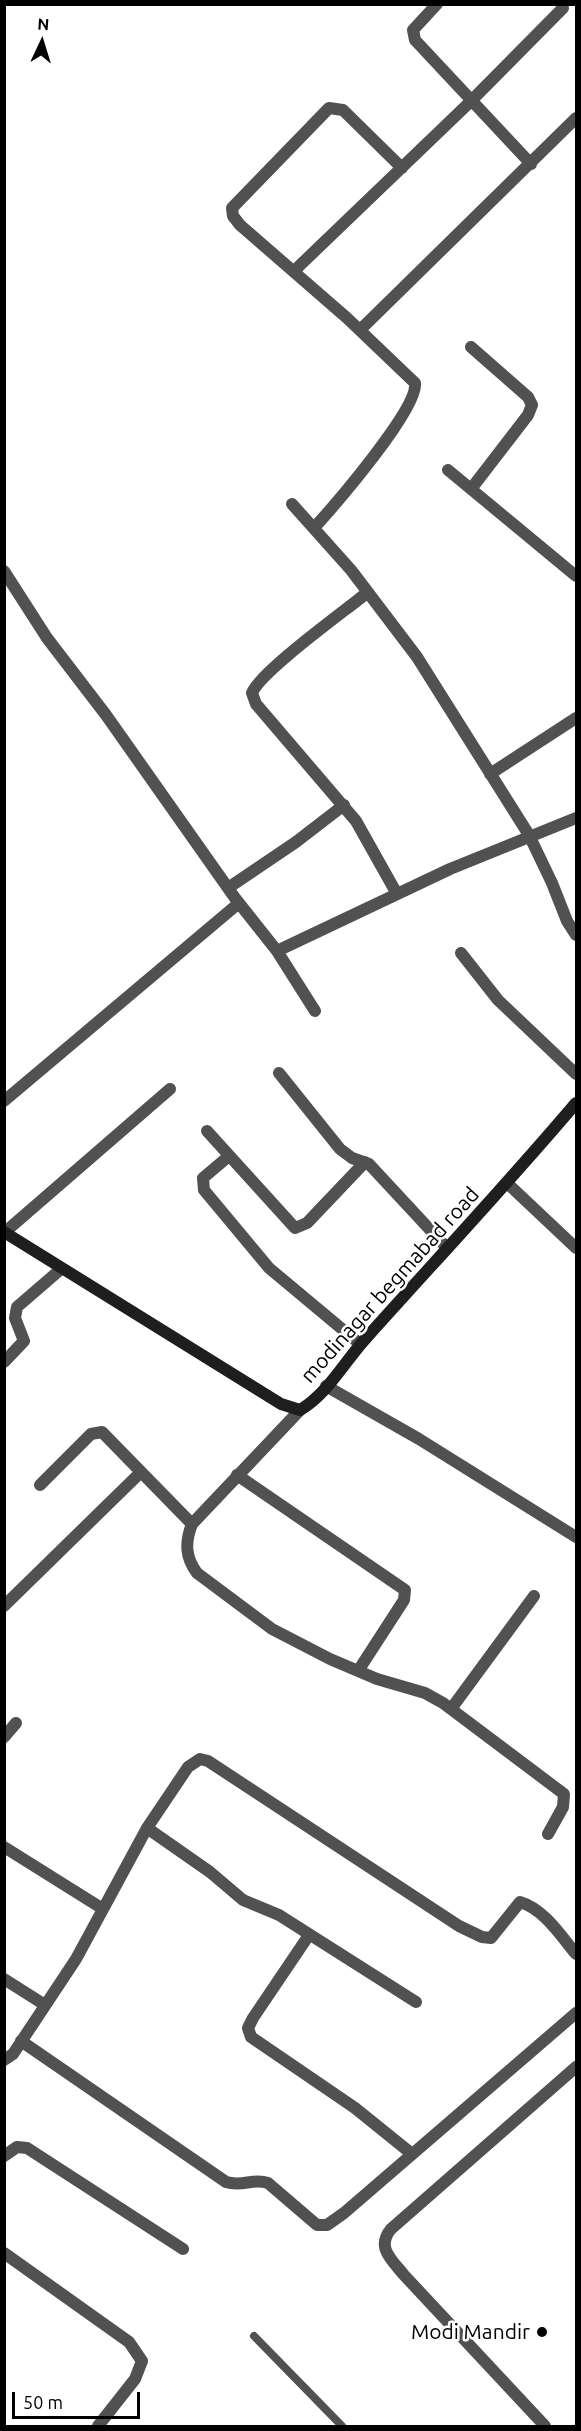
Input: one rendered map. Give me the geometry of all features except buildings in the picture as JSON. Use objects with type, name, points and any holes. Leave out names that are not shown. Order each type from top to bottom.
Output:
[{"type":"street","points":[[437,4],[417,25],[413,34],[415,40],[531,164]]},
{"type":"street","points":[[294,271],[472,100],[563,8]]},
{"type":"street","points":[[314,528],[373,456],[417,390],[410,376],[240,225],[233,216],[232,208],[324,112],[333,107],[343,110],[402,168]]},
{"type":"street","points":[[360,330],[576,118]]},
{"type":"street","points":[[471,348],[528,397],[532,405],[528,416],[471,489]]},
{"type":"street","points":[[448,470],[576,576]]},
{"type":"street","points":[[292,504],[368,592],[417,657],[529,836],[552,883],[567,921],[576,935]]},
{"type":"street","points":[[4,571],[47,638],[106,715],[239,903],[277,951],[315,1011]]},
{"type":"street","points":[[368,592],[282,662],[254,688],[252,693],[256,704],[356,821],[398,894]]},
{"type":"street","points":[[490,774],[576,718]]},
{"type":"street","points":[[228,888],[296,842],[344,805]]},
{"type":"street","points":[[277,951],[398,894],[529,836],[576,818]]},
{"type":"street","points":[[4,1101],[239,903]]},
{"type":"street","points":[[461,953],[498,1000],[576,1074]]},
{"type":"street","points":[[279,1073],[340,1149],[375,1170],[447,1248]]},
{"type":"street","points":[[5,1232],[170,1089]]},
{"type":"street","name":"modinagar begmabad road","points":[[5,1232],[281,1404],[300,1410],[326,1386],[360,1344],[507,1183],[576,1103]]},
{"type":"street","points":[[207,1131],[291,1226],[299,1228],[307,1223],[365,1162]]},
{"type":"street","points":[[230,1156],[203,1178],[204,1190],[269,1268],[360,1344]]},
{"type":"street","points":[[507,1183],[576,1248]]},
{"type":"street","points":[[4,1362],[24,1341],[15,1318],[17,1307],[54,1263]]},
{"type":"street","points":[[326,1386],[419,1439],[576,1537]]},
{"type":"street","points":[[300,1410],[192,1524],[187,1545],[190,1563],[197,1573],[272,1629],[358,1671],[425,1693],[451,1709],[564,1794],[563,1807],[548,1834]]},
{"type":"street","points":[[40,1485],[91,1434],[98,1431],[106,1436],[192,1524]]},
{"type":"street","points":[[4,1606],[140,1473]]},
{"type":"street","points":[[237,1474],[405,1590],[404,1600],[358,1671]]},
{"type":"street","points":[[451,1709],[534,1596]]},
{"type":"street","points":[[4,1737],[16,1723]]},
{"type":"street","points":[[4,2060],[13,2054],[76,1959],[147,1828],[188,1767],[200,1759],[459,1926],[482,1937],[491,1938],[520,1902],[530,1905],[544,1918],[576,1954]]},
{"type":"street","points":[[147,1828],[210,1872],[243,1900],[279,1915],[416,2002]]},
{"type":"street","points":[[4,1848],[104,1909]]},
{"type":"street","points":[[309,1935],[253,2018],[248,2028],[251,2037],[354,2108],[412,2154]]},
{"type":"street","points":[[4,1979],[45,2005]]},
{"type":"street","points":[[21,2041],[226,2182],[237,2186],[258,2180],[268,2183],[317,2225],[327,2225],[576,2013]]},
{"type":"street","points":[[545,2427],[405,2275],[386,2251],[384,2238],[576,2067]]},
{"type":"street","points":[[4,2156],[17,2147],[27,2148],[183,2249]]},
{"type":"street","points":[[4,2253],[129,2342],[138,2351],[142,2361],[135,2379],[98,2427]]},
{"type":"lane","points":[[254,2336],[342,2427]]},
{"type":"place","name":"Modi Mandir","points":[[542,2332]]}]
